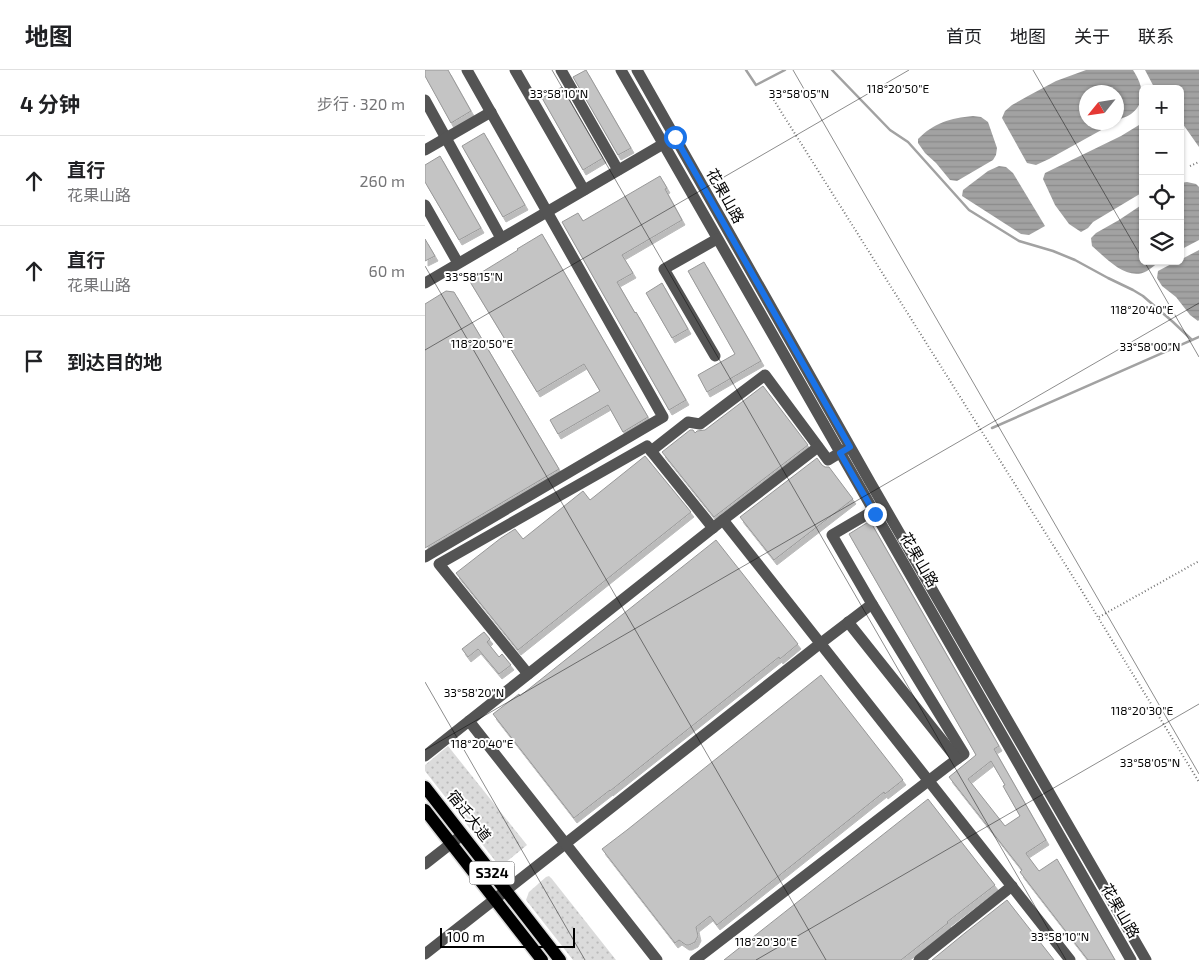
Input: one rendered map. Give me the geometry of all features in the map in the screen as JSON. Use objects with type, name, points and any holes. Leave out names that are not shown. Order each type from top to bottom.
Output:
[{"type":"main road","name":"宿迁大道","points":[[425,786],[560,960]]},
{"type":"main road","name":"宿迁大道","points":[[425,810],[542,960]]},
{"type":"street","points":[[425,557],[663,417],[467,70]]},
{"type":"street","points":[[515,70],[584,190]]},
{"type":"street","points":[[561,70],[618,170]]},
{"type":"street","name":"花果山路","points":[[621,70],[717,239],[845,450]]},
{"type":"street","name":"花果山路","points":[[637,70],[845,450],[1131,960]]},
{"type":"street","points":[[425,100],[501,238]]},
{"type":"street","points":[[425,150],[491,112]]},
{"type":"street","points":[[425,283],[675,137]]},
{"type":"street","points":[[425,205],[458,263]]},
{"type":"street","points":[[715,356],[664,269],[717,239]]},
{"type":"street","points":[[651,451],[688,422],[700,424],[765,374],[828,460],[845,450]]},
{"type":"street","points":[[528,674],[439,564],[647,446],[713,528]]},
{"type":"street","points":[[425,756],[818,447]]},
{"type":"street","points":[[695,960],[964,754],[832,535],[878,508]]},
{"type":"street","name":"花果山路","points":[[878,508],[1146,960]]},
{"type":"street","points":[[723,520],[1070,960]]},
{"type":"street","points":[[425,954],[872,604]]},
{"type":"street","points":[[848,622],[957,759]]},
{"type":"street","points":[[469,721],[657,960]]},
{"type":"street","points":[[425,864],[463,835]]},
{"type":"street","points":[[919,960],[1012,886]]},
{"type":"path","points":[[770,94],[1199,782]]},
{"type":"path","points":[[1190,166],[1199,162]]},
{"type":"path","points":[[1098,618],[1199,561]]},
{"type":"shaded area","points":[[1086,70],[1133,70],[1140,85],[1139,104],[1131,114],[1124,118],[1124,85],[1079,85],[1079,130],[1101,130],[1036,165],[1027,163],[1002,118],[1005,111],[1012,105],[1056,81]]},
{"type":"shaded area","points":[[1145,70],[1199,70],[1199,147],[1184,126],[1184,85],[1153,85]]},
{"type":"shaded area","points":[[973,116],[981,117],[988,122],[997,148],[996,155],[993,160],[957,181],[950,180],[925,153],[918,143],[918,139],[930,129],[943,122]]},
{"type":"shaded area","points":[[1139,125],[1139,194],[1093,222],[1081,232],[1069,224],[1055,205],[1043,179],[1045,173],[1121,136]]},
{"type":"shaded area","points":[[999,166],[1006,167],[1013,173],[1045,226],[1029,235],[1021,234],[962,196],[963,190],[988,171]]},
{"type":"shaded area","points":[[1184,182],[1196,184],[1199,187],[1199,240],[1184,248],[1184,220]]},
{"type":"shaded area","points":[[1139,207],[1139,265],[1155,265],[1147,271],[1139,274],[1125,271],[1117,267],[1092,246],[1091,238],[1096,233]]},
{"type":"shaded area","points":[[1199,250],[1198,321],[1190,315],[1176,297],[1162,286],[1157,278],[1158,271],[1169,265],[1184,265],[1184,258]]},
{"type":"shaded area","points":[[448,746],[527,845],[500,867],[425,771],[425,765]]},
{"type":"shaded area","points":[[549,876],[616,960],[573,960],[526,900],[529,892]]},
{"type":"building","points":[[425,70],[448,70],[471,111],[451,123],[425,76]]},
{"type":"building","points":[[586,70],[631,148],[618,155],[573,77]]},
{"type":"building","points":[[562,87],[603,158],[583,170],[542,98]]},
{"type":"building","points":[[484,133],[525,205],[503,217],[462,146]]},
{"type":"building","points":[[440,156],[481,228],[459,240],[425,182],[425,165]]},
{"type":"building","points":[[660,176],[682,220],[622,255],[633,273],[617,282],[686,400],[669,410],[562,222],[578,213],[583,221]]},
{"type":"building","points":[[542,234],[648,417],[623,432],[608,405],[558,434],[550,420],[600,391],[584,364],[537,392],[469,280]]},
{"type":"building","points":[[425,239],[435,256],[425,261]]},
{"type":"building","points":[[704,262],[761,361],[707,392],[698,375],[735,354],[688,271]]},
{"type":"building","points":[[662,283],[688,329],[672,338],[646,293]]},
{"type":"building","points":[[446,291],[454,292],[559,469],[425,548],[425,304]]},
{"type":"building","points":[[763,386],[808,445],[714,517],[662,452],[690,430],[693,430],[695,433],[705,430]]},
{"type":"building","points":[[645,456],[691,512],[518,650],[456,573],[515,529],[523,539],[583,491],[590,500]]},
{"type":"building","points":[[817,458],[822,465],[829,467],[853,499],[774,560],[740,517]]},
{"type":"building","points":[[870,521],[999,746],[994,749],[1046,840],[1026,853],[1027,855],[1039,871],[1057,859],[1115,960],[1088,960],[1020,872],[1022,870],[949,777],[976,755],[849,534]],"holes":[[[991,761],[1005,785],[1003,786],[1020,816],[1005,826],[968,779]]]},
{"type":"building","points":[[716,540],[798,644],[574,818],[493,714],[519,694],[520,696]]},
{"type":"building","points":[[484,632],[490,639],[487,642],[499,657],[502,654],[511,665],[499,674],[478,649],[468,657],[462,649]]},
{"type":"building","points":[[821,675],[903,780],[885,794],[884,792],[717,925],[710,916],[696,927],[698,936],[695,942],[686,945],[679,940],[675,943],[602,849]]},
{"type":"building","points":[[928,799],[995,885],[948,923],[901,960],[724,960]]},
{"type":"building","points":[[1007,900],[1054,960],[932,960],[965,933]]},
{"type":"waterway","points":[[746,70],[756,85],[785,70]]},
{"type":"waterway","points":[[832,70],[890,130],[908,142],[969,210],[1019,241],[1075,260],[1133,290],[1143,296],[1192,340]]},
{"type":"waterway","points":[[992,428],[1199,337]]},
{"type":"route","points":[[675,137],[850,447],[840,453],[875,514]]}]
